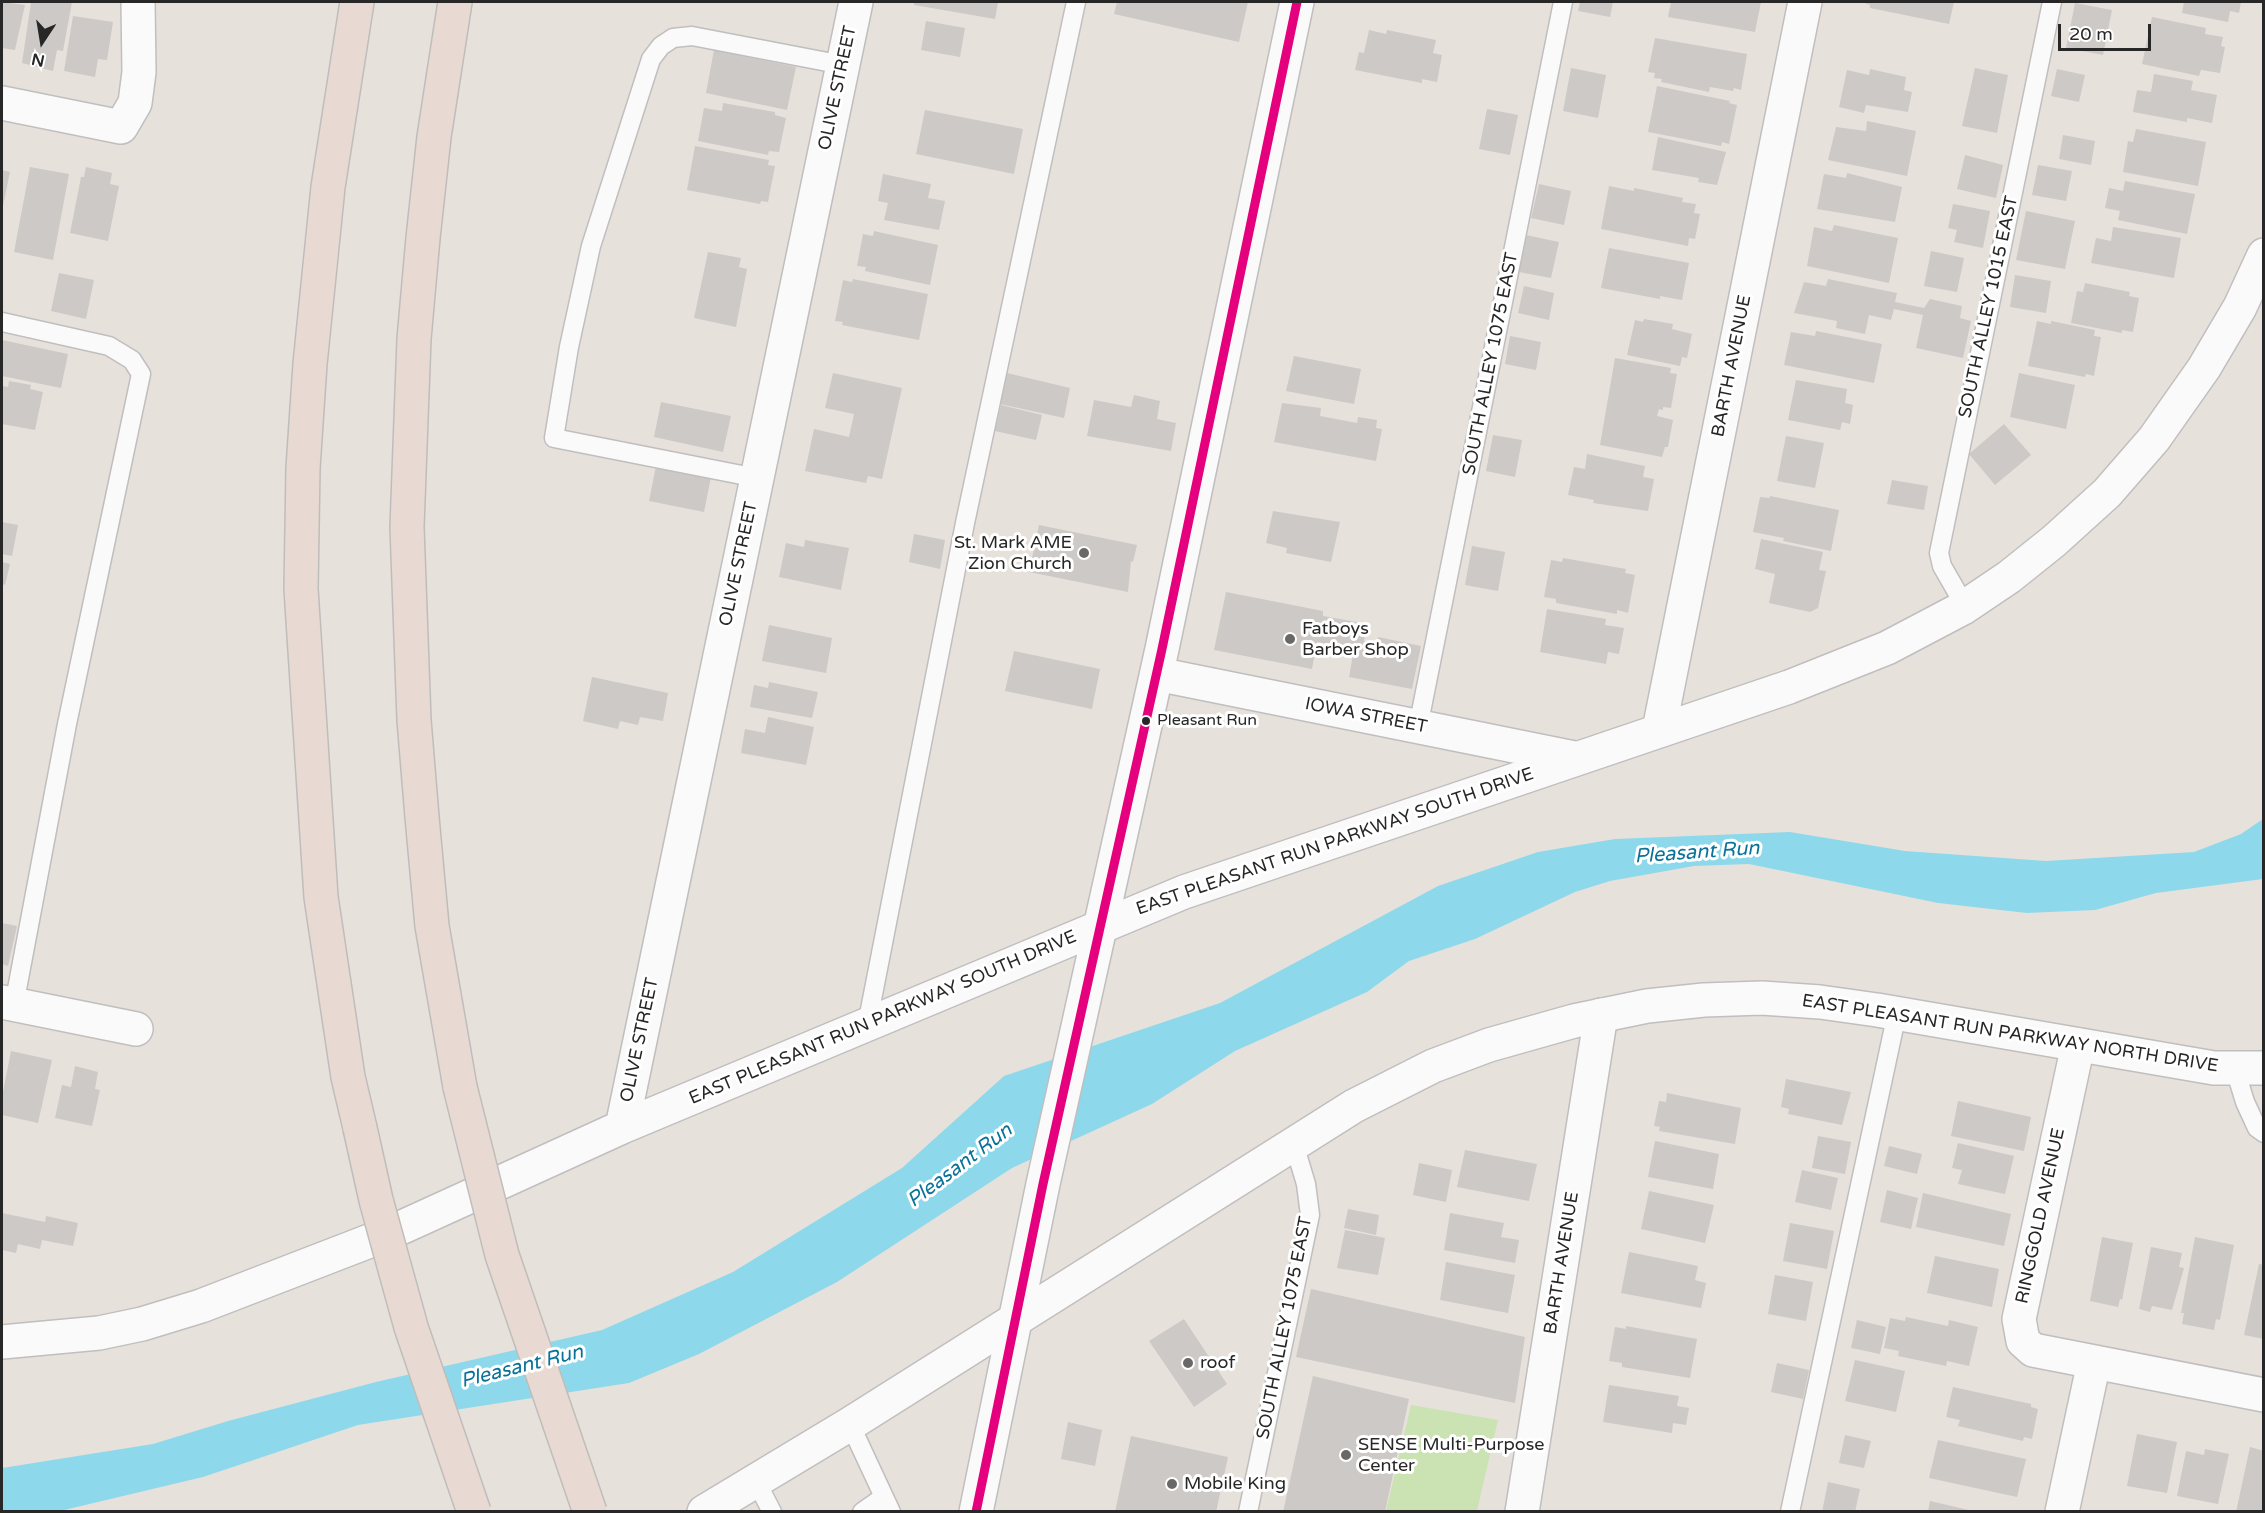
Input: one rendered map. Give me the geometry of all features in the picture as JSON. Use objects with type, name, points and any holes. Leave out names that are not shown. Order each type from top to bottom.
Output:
[{"type":"highway","points":[[357,2],[328,187],[310,364],[303,468],[301,589],[321,897],[348,1077],[376,1200],[411,1327],[474,1512]]},
{"type":"highway","points":[[455,2],[434,137],[413,350],[407,527],[413,709],[422,817],[434,938],[460,1087],[502,1256],[590,1512]]},
{"type":"street","points":[[2,103],[121,127],[135,104],[139,72],[138,2]]},
{"type":"street","name":"OLIVE STREET","points":[[622,1127],[856,2]]},
{"type":"street","points":[[976,1512],[1043,1184],[1157,674],[1297,2]]},
{"type":"street","name":"BARTH AVENUE","points":[[1659,730],[1805,2]]},
{"type":"street","name":"EAST PLEASANT RUN PARKWAY SOUTH DRIVE","points":[[2,1342],[99,1333],[142,1324],[193,1309],[385,1235],[622,1127],[1184,892],[1860,661],[1965,606],[2043,551],[2107,493],[2136,461],[2204,368],[2240,307],[2264,255]]},
{"type":"street","name":"IOWA STREET","points":[[1157,674],[1576,758]]},
{"type":"street","name":"EAST PLEASANT RUN PARKWAY NORTH DRIVE","points":[[704,1512],[850,1424],[1354,1106],[1434,1066],[1489,1045],[1601,1015],[1693,1001],[1762,998],[1820,1002],[1897,1013],[2185,1064],[2249,1068]]},
{"type":"street","points":[[8,1003],[136,1029]]},
{"type":"street","name":"BARTH AVENUE","points":[[1522,1512],[1601,1015]]},
{"type":"street","name":"RINGGOLD AVENUE","points":[[2078,1045],[2019,1319],[2023,1341],[2033,1350],[2264,1395]]},
{"type":"street","points":[[2062,1512],[2094,1362]]},
{"type":"lane","points":[[867,1025],[963,535],[1076,2]]},
{"type":"lane","name":"SOUTH ALLEY 1075 EAST","points":[[1418,726],[1563,2]]},
{"type":"lane","name":"SOUTH ALLEY 1015 EAST","points":[[1965,606],[1942,566],[1939,553],[2052,2]]},
{"type":"lane","points":[[757,478],[554,438],[569,346],[591,246],[651,59],[661,46],[673,38],[692,36],[843,65]]},
{"type":"lane","points":[[2,322],[109,346],[132,360],[141,374],[8,1003]]},
{"type":"lane","points":[[1790,1512],[1897,1013]]},
{"type":"lane","points":[[2249,1068],[2245,1102],[2257,1128],[2264,1133]]},
{"type":"lane","name":"SOUTH ALLEY 1075 EAST","points":[[1248,1512],[1310,1215],[1306,1184],[1294,1144]]},
{"type":"lane","points":[[850,1424],[886,1505],[862,1512]]},
{"type":"lane","points":[[756,1481],[772,1512]]},
{"type":"green space","points":[[1411,1405],[1498,1420],[1477,1511],[1386,1511]]},
{"type":"water","name":"Pleasant Run","points":[[2263,819],[2263,879],[2156,893],[2095,910],[2027,913],[1938,903],[1749,864],[1694,866],[1610,881],[1575,892],[1475,939],[1409,961],[1367,992],[1235,1051],[1152,1104],[1012,1168],[837,1282],[699,1354],[629,1383],[358,1425],[203,1477],[60,1511],[2,1511],[2,1468],[153,1444],[228,1421],[376,1382],[602,1330],[733,1272],[902,1168],[1004,1076],[1220,1003],[1438,886],[1538,852],[1615,839],[1790,832],[1905,851],[2046,861],[2194,852],[2241,834]]},
{"type":"building","points":[[2,2],[25,5],[15,50],[2,48]]},
{"type":"building","points":[[31,2],[72,2],[63,51],[57,50],[53,71],[22,63]]},
{"type":"building","points":[[914,2],[998,2],[995,19],[914,5]]},
{"type":"building","points":[[1117,2],[1248,2],[1239,42],[1114,14]]},
{"type":"building","points":[[1580,2],[1613,2],[1610,17],[1578,11]]},
{"type":"building","points":[[1671,2],[1761,2],[1755,32],[1668,17]]},
{"type":"building","points":[[1862,2],[1954,2],[1949,24],[1870,8],[1870,5]]},
{"type":"building","points":[[2184,2],[2241,2],[2239,13],[2230,11],[2228,22],[2182,13]]},
{"type":"building","points":[[2075,3],[2112,10],[2103,55],[2066,48]]},
{"type":"building","points":[[73,16],[113,22],[107,60],[98,59],[95,77],[64,71]]},
{"type":"building","points":[[2152,17],[2206,28],[2205,34],[2223,37],[2221,46],[2225,47],[2220,73],[2201,70],[2199,76],[2142,64]]},
{"type":"building","points":[[926,21],[965,28],[960,57],[921,50]]},
{"type":"building","points":[[1369,30],[1386,34],[1387,30],[1436,40],[1433,53],[1442,55],[1437,82],[1422,79],[1422,83],[1355,70],[1359,52],[1364,53]]},
{"type":"building","points":[[1655,38],[1747,54],[1741,90],[1710,87],[1709,92],[1661,82],[1662,79],[1654,78],[1655,73],[1648,72]]},
{"type":"building","points":[[714,50],[796,67],[787,110],[706,93]]},
{"type":"building","points":[[1571,68],[1606,75],[1598,118],[1563,111]]},
{"type":"building","points":[[1975,68],[2008,75],[1997,133],[1962,126]]},
{"type":"building","points":[[1870,69],[1906,77],[1904,90],[1912,92],[1908,112],[1866,105],[1864,113],[1839,107],[1847,70],[1869,75]]},
{"type":"building","points":[[2057,69],[2085,75],[2079,102],[2051,96]]},
{"type":"building","points":[[2154,74],[2193,81],[2191,90],[2217,95],[2212,123],[2187,118],[2187,122],[2133,112],[2137,90],[2151,92]]},
{"type":"building","points":[[1657,86],[1730,101],[1729,103],[1737,105],[1729,144],[1722,142],[1721,146],[1648,132]]},
{"type":"building","points":[[723,103],[775,112],[775,115],[786,118],[779,152],[769,151],[768,155],[698,141],[704,108],[722,111]]},
{"type":"building","points":[[1487,109],[1518,115],[1510,155],[1479,149]]},
{"type":"building","points":[[925,110],[1023,129],[1014,174],[916,154]]},
{"type":"building","points":[[1867,121],[1916,131],[1907,176],[1828,160],[1836,127],[1866,131]]},
{"type":"building","points":[[2136,129],[2206,142],[2198,186],[2123,172],[2128,141],[2133,142]]},
{"type":"building","points":[[2063,135],[2095,141],[2091,165],[2059,159]]},
{"type":"building","points":[[1658,137],[1726,152],[1717,185],[1698,182],[1699,178],[1652,170]]},
{"type":"building","points":[[695,146],[769,160],[768,165],[775,166],[768,202],[761,201],[760,204],[687,190]]},
{"type":"building","points":[[1965,155],[2003,165],[1996,198],[1957,189]]},
{"type":"building","points":[[2038,165],[2072,171],[2066,201],[2032,195]]},
{"type":"building","points":[[30,167],[69,174],[53,260],[14,252]]},
{"type":"building","points":[[86,167],[112,173],[110,184],[119,186],[108,241],[70,233],[81,177],[84,177]]},
{"type":"building","points":[[2,170],[10,172],[3,206],[2,206]]},
{"type":"building","points":[[1847,173],[1902,187],[1895,222],[1817,209],[1824,174],[1846,178]]},
{"type":"building","points":[[883,174],[931,184],[928,198],[945,201],[939,230],[884,220],[888,203],[878,201]]},
{"type":"building","points":[[2125,181],[2195,194],[2187,234],[2118,220],[2120,211],[2105,208],[2109,188],[2123,191]]},
{"type":"building","points":[[1539,184],[1571,191],[1564,225],[1531,218]]},
{"type":"building","points":[[1609,186],[1634,191],[1634,188],[1683,198],[1682,202],[1696,204],[1694,213],[1700,214],[1695,239],[1689,238],[1688,246],[1601,229]]},
{"type":"building","points":[[1953,204],[1990,211],[1983,248],[1954,242],[1957,230],[1948,228]]},
{"type":"building","points":[[2026,211],[2075,221],[2065,269],[2016,260]]},
{"type":"building","points":[[1834,225],[1898,238],[1889,283],[1807,266],[1814,227],[1832,231]]},
{"type":"building","points":[[2113,227],[2181,238],[2174,278],[2091,263],[2096,238],[2111,241]]},
{"type":"building","points":[[874,231],[938,245],[930,285],[865,271],[866,267],[857,266],[863,234],[873,236]]},
{"type":"building","points":[[1526,235],[1559,242],[1551,278],[1519,272]]},
{"type":"building","points":[[1609,248],[1689,263],[1682,300],[1660,296],[1660,299],[1601,288]]},
{"type":"building","points":[[1931,251],[1964,258],[1957,292],[1924,286]]},
{"type":"building","points":[[708,252],[741,258],[739,267],[747,269],[736,327],[694,318]]},
{"type":"building","points":[[59,273],[94,280],[86,319],[51,311]]},
{"type":"building","points":[[2015,275],[2051,281],[2046,313],[2010,307]]},
{"type":"building","points":[[853,279],[928,294],[919,340],[842,325],[843,322],[835,321],[843,280],[852,282]]},
{"type":"building","points":[[1828,279],[1897,293],[1895,302],[1924,308],[1930,299],[1962,306],[1960,318],[1971,321],[1963,358],[1916,348],[1923,315],[1894,309],[1891,320],[1869,315],[1865,334],[1836,328],[1837,321],[1794,313],[1804,282],[1826,286]]},
{"type":"building","points":[[2085,283],[2130,292],[2129,296],[2139,298],[2133,332],[2122,330],[2122,333],[2071,323],[2077,291],[2083,292]]},
{"type":"building","points":[[1524,286],[1554,293],[1549,320],[1518,313]]},
{"type":"building","points":[[1644,319],[1673,324],[1672,329],[1692,334],[1687,358],[1682,357],[1680,366],[1627,355],[1635,320],[1643,322]]},
{"type":"building","points":[[2037,321],[2051,324],[2051,321],[2095,330],[2094,336],[2101,337],[2094,376],[2086,374],[2085,377],[2028,366]]},
{"type":"building","points":[[1816,331],[1882,344],[1874,383],[1784,365],[1791,332],[1815,336]]},
{"type":"building","points":[[1510,336],[1541,342],[1536,370],[1505,364]]},
{"type":"building","points":[[2,340],[68,354],[61,388],[2,376]]},
{"type":"building","points":[[1294,356],[1361,369],[1354,404],[1286,391]]},
{"type":"building","points":[[1615,358],[1671,368],[1670,373],[1677,374],[1671,408],[1659,409],[1657,416],[1673,420],[1668,447],[1665,447],[1662,457],[1600,445]]},
{"type":"building","points":[[833,373],[902,388],[882,479],[868,476],[866,483],[805,471],[814,429],[849,437],[854,414],[825,408]]},
{"type":"building","points":[[1007,373],[1070,388],[1064,418],[1000,404]]},
{"type":"building","points":[[2019,373],[2075,385],[2066,429],[2010,417]]},
{"type":"building","points":[[1796,380],[1847,389],[1845,403],[1853,405],[1850,424],[1842,422],[1840,430],[1788,420]]},
{"type":"building","points":[[9,381],[31,385],[30,389],[43,392],[35,430],[2,424],[2,386],[8,387]]},
{"type":"building","points":[[1134,395],[1160,401],[1157,419],[1176,423],[1171,451],[1087,436],[1094,400],[1131,407]]},
{"type":"building","points":[[661,402],[731,416],[723,452],[654,437]]},
{"type":"building","points":[[1282,403],[1321,408],[1320,416],[1357,423],[1358,417],[1377,420],[1376,428],[1382,429],[1376,461],[1274,442]]},
{"type":"building","points":[[1001,405],[1042,415],[1036,440],[995,431]]},
{"type":"building","points":[[2004,424],[2031,455],[1995,485],[1969,454]]},
{"type":"building","points":[[1493,435],[1522,440],[1515,477],[1486,471]]},
{"type":"building","points":[[1786,436],[1824,443],[1815,488],[1777,481]]},
{"type":"building","points":[[1587,454],[1645,466],[1643,477],[1654,479],[1648,511],[1593,503],[1594,500],[1568,495],[1574,467],[1585,469]]},
{"type":"building","points":[[656,466],[711,477],[704,512],[649,501]]},
{"type":"building","points":[[1892,480],[1928,486],[1924,510],[1887,504]]},
{"type":"building","points":[[1770,496],[1839,510],[1831,551],[1753,532],[1760,497],[1770,498]]},
{"type":"building","points":[[1273,511],[1340,522],[1331,562],[1286,553],[1287,548],[1266,543]]},
{"type":"building","points":[[2,522],[18,525],[12,556],[2,554]]},
{"type":"building","name":"St. Mark AME Zion Church","points":[[1039,525],[1137,545],[1133,562],[1131,561],[1128,592],[1029,572]]},
{"type":"building","points":[[914,534],[945,540],[940,569],[909,562]]},
{"type":"building","points":[[1761,539],[1823,552],[1819,570],[1826,571],[1818,608],[1810,612],[1769,603],[1775,574],[1755,569]]},
{"type":"building","points":[[805,540],[849,548],[841,590],[779,577],[786,543],[804,547]]},
{"type":"building","points":[[1472,546],[1505,552],[1498,591],[1465,585]]},
{"type":"building","points":[[1563,558],[1626,569],[1625,573],[1635,575],[1628,613],[1617,610],[1617,614],[1556,603],[1556,599],[1544,597],[1551,560],[1562,562]]},
{"type":"building","points":[[2,562],[10,564],[5,585],[2,584]]},
{"type":"building","name":"Fatboys Barber Shop","points":[[1226,592],[1323,611],[1323,616],[1367,624],[1364,641],[1377,644],[1378,637],[1421,646],[1412,689],[1349,677],[1354,649],[1317,642],[1312,669],[1214,650]]},
{"type":"building","points":[[1547,609],[1606,619],[1605,625],[1624,628],[1619,654],[1608,652],[1606,664],[1540,652]]},
{"type":"building","points":[[769,625],[832,638],[826,673],[762,661]]},
{"type":"building","points":[[1014,651],[1100,669],[1092,709],[1005,691]]},
{"type":"building","points":[[592,677],[668,693],[663,721],[640,717],[638,725],[620,721],[618,729],[583,721]]},
{"type":"building","points":[[769,682],[818,692],[812,718],[750,707],[754,685],[768,688]]},
{"type":"building","points":[[768,717],[814,727],[806,765],[741,753],[745,729],[765,733]]},
{"type":"building","points":[[2,923],[17,926],[8,966],[2,964]]},
{"type":"building","points":[[11,1051],[52,1060],[38,1123],[2,1115],[2,1097]]},
{"type":"building","points":[[75,1066],[98,1072],[95,1089],[100,1090],[92,1126],[55,1118],[62,1085],[71,1087]]},
{"type":"building","points":[[1786,1079],[1851,1092],[1842,1125],[1788,1114],[1789,1109],[1781,1107]]},
{"type":"building","points":[[1667,1093],[1741,1108],[1735,1144],[1659,1131],[1660,1127],[1654,1126],[1659,1101],[1666,1102]]},
{"type":"building","points":[[1958,1101],[2031,1117],[2024,1151],[1951,1136]]},
{"type":"building","points":[[1818,1136],[1851,1142],[1845,1174],[1812,1168]]},
{"type":"building","points":[[1655,1141],[1719,1154],[1713,1189],[1648,1177]]},
{"type":"building","points":[[1958,1143],[2014,1156],[2005,1194],[1958,1184],[1962,1170],[1952,1168]]},
{"type":"building","points":[[1889,1146],[1922,1154],[1917,1174],[1884,1166]]},
{"type":"building","points":[[1465,1150],[1537,1164],[1529,1201],[1457,1187]]},
{"type":"building","points":[[1419,1163],[1452,1170],[1446,1202],[1413,1195]]},
{"type":"building","points":[[1802,1170],[1838,1178],[1831,1210],[1795,1202]]},
{"type":"building","points":[[1887,1190],[1918,1198],[1911,1229],[1880,1222]]},
{"type":"building","points":[[1649,1191],[1714,1205],[1705,1243],[1641,1229]]},
{"type":"building","points":[[1923,1193],[2011,1214],[2004,1246],[1916,1227]]},
{"type":"building","points":[[1348,1209],[1379,1215],[1376,1235],[1344,1228]]},
{"type":"building","points":[[2,1213],[45,1222],[46,1216],[78,1223],[73,1246],[42,1240],[40,1249],[18,1244],[16,1253],[2,1250]]},
{"type":"building","points":[[1450,1213],[1504,1223],[1501,1237],[1519,1240],[1515,1263],[1444,1250]]},
{"type":"building","points":[[1790,1223],[1834,1231],[1827,1269],[1783,1261]]},
{"type":"building","points":[[1345,1230],[1385,1238],[1378,1275],[1337,1268]]},
{"type":"building","points":[[2102,1237],[2133,1243],[2122,1300],[2120,1299],[2118,1307],[2090,1301]]},
{"type":"building","points":[[2195,1237],[2234,1245],[2220,1320],[2216,1319],[2214,1330],[2182,1324],[2184,1313],[2181,1313]]},
{"type":"building","points":[[2151,1247],[2182,1253],[2179,1267],[2184,1268],[2172,1310],[2152,1306],[2150,1312],[2139,1309]]},
{"type":"building","points":[[1629,1252],[1698,1266],[1695,1280],[1706,1283],[1701,1308],[1621,1293]]},
{"type":"building","points":[[1935,1256],[1999,1269],[1992,1307],[1927,1293]]},
{"type":"building","points":[[1446,1262],[1515,1275],[1508,1313],[1440,1300]]},
{"type":"building","points":[[2259,1264],[2264,1265],[2264,1339],[2244,1335]]},
{"type":"building","points":[[1775,1275],[1813,1282],[1806,1321],[1768,1314]]},
{"type":"building","points":[[1311,1289],[1525,1337],[1515,1403],[1296,1357]]},
{"type":"building","points":[[1906,1317],[1948,1326],[1949,1320],[1978,1327],[1969,1366],[1947,1361],[1946,1366],[1898,1356],[1899,1351],[1884,1348],[1890,1318],[1905,1321]]},
{"type":"building","name":"roof","points":[[1184,1319],[1227,1384],[1194,1407],[1149,1341]]},
{"type":"building","points":[[1857,1320],[1886,1327],[1880,1354],[1851,1348]]},
{"type":"building","points":[[1626,1326],[1697,1339],[1690,1378],[1622,1367],[1622,1363],[1609,1361],[1615,1327],[1626,1329]]},
{"type":"building","points":[[1855,1360],[1905,1371],[1896,1412],[1845,1401]]},
{"type":"building","points":[[1777,1363],[1809,1370],[1803,1399],[1771,1392]]},
{"type":"building","name":"SENSE Multi-Purpose Center","points":[[1313,1376],[1409,1399],[1385,1512],[1283,1512]]},
{"type":"building","points":[[1609,1385],[1679,1396],[1677,1406],[1689,1408],[1686,1425],[1673,1423],[1672,1433],[1603,1422]]},
{"type":"building","points":[[1953,1387],[2031,1404],[2031,1407],[2038,1409],[2032,1439],[2024,1437],[2023,1441],[1958,1426],[1960,1420],[1946,1417]]},
{"type":"building","points":[[1068,1422],[1102,1430],[1095,1466],[1061,1459]]},
{"type":"building","points":[[2137,1434],[2177,1442],[2167,1493],[2127,1486]]},
{"type":"building","points":[[1845,1435],[1871,1441],[1864,1468],[1839,1463]]},
{"type":"building","name":"Mobile King","points":[[1131,1436],[1228,1457],[1216,1512],[1115,1512]]},
{"type":"building","points":[[1938,1440],[2026,1459],[2017,1497],[1929,1478]]},
{"type":"building","points":[[2250,1447],[2264,1451],[2264,1512],[2236,1512]]},
{"type":"building","points":[[2205,1449],[2229,1454],[2218,1504],[2177,1496],[2186,1451],[2204,1455]]},
{"type":"building","points":[[1828,1482],[1860,1489],[1855,1512],[1822,1512]]},
{"type":"building","points":[[1930,1501],[1973,1511],[1973,1512],[1928,1512]]},
{"type":"transit line","points":[[976,1512],[1043,1184],[1162,649],[1297,2]]},
{"type":"place","name":"St. Mark AME Zion Church","points":[[1084,553]]},
{"type":"place","name":"Fatboys Barber Shop","points":[[1290,639]]},
{"type":"place","name":"Pleasant Run","points":[[1146,721]]},
{"type":"place","name":"roof","points":[[1188,1363]]},
{"type":"place","name":"SENSE Multi-Purpose Center","points":[[1346,1455]]},
{"type":"place","name":"Mobile King","points":[[1172,1484]]}]
